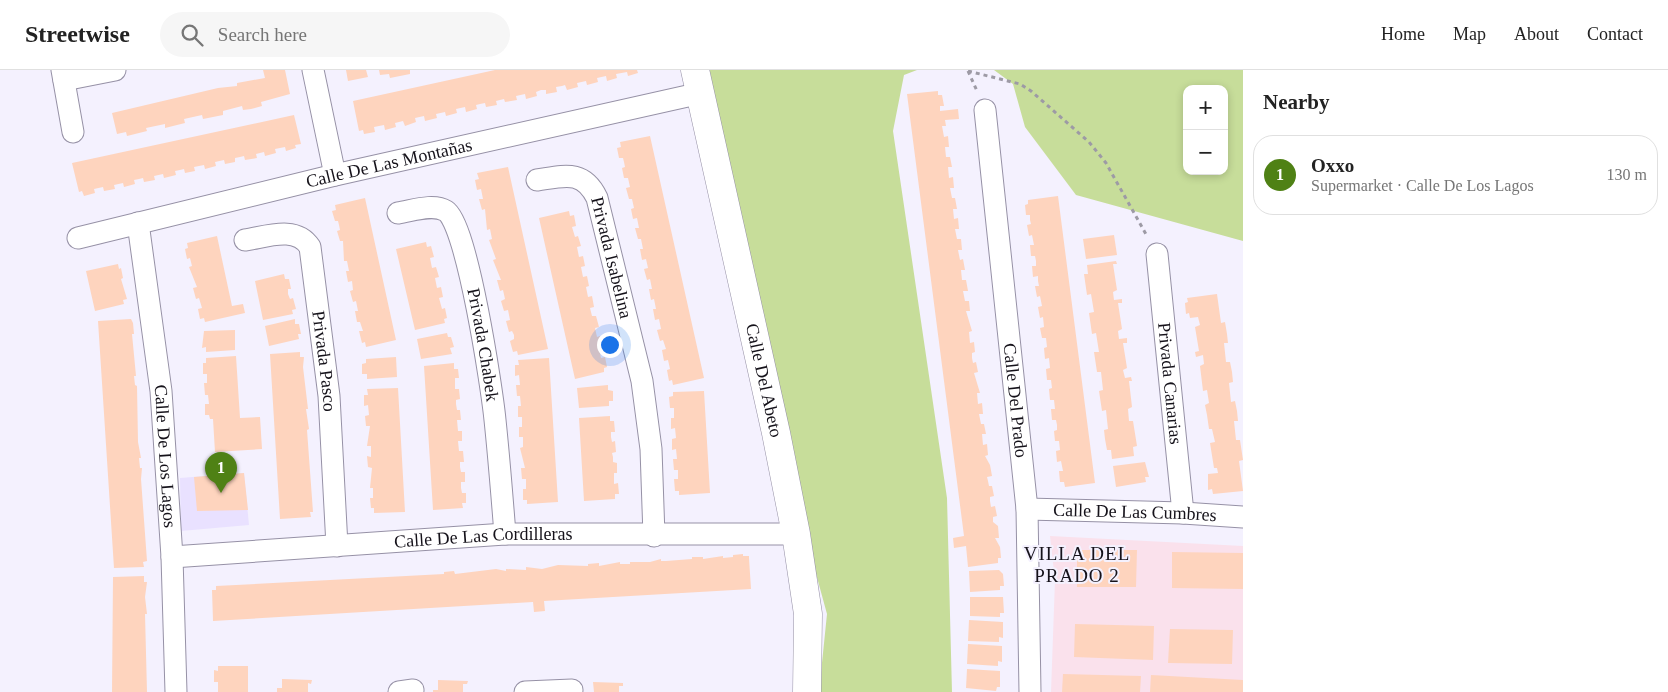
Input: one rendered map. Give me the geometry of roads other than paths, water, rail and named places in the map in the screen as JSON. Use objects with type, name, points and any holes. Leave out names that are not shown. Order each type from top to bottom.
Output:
[{"type":"main road","name":"Calle Del Abeto","points":[[698,82],[776,433],[796,534],[808,614],[807,692]]},
{"type":"street","points":[[73,132],[63,75],[115,70]]},
{"type":"street","points":[[313,70],[335,175]]},
{"type":"street","name":"Calle De Las Montañas","points":[[78,238],[335,175],[698,82]]},
{"type":"street","name":"Calle Del Prado","points":[[985,110],[1027,509],[1030,692]]},
{"type":"street","name":"Privada Isabelina","points":[[537,180],[568,175],[586,182],[597,198],[642,381],[652,449],[654,536]]},
{"type":"street","name":"Privada Chabek","points":[[398,214],[439,208],[448,211],[459,230],[477,309],[495,418],[505,534]]},
{"type":"street","name":"Calle De Los Lagos","points":[[138,223],[161,391],[172,556],[176,692]]},
{"type":"street","name":"Privada Pasco","points":[[245,240],[287,233],[297,235],[305,240],[310,247],[329,396],[337,546]]},
{"type":"street","name":"Privada Canarias","points":[[1157,254],[1183,513]]},
{"type":"street","name":"Calle De Las Cumbres","points":[[1027,509],[1183,513],[1243,517]]},
{"type":"street","name":"Calle De Las Cordilleras","points":[[172,556],[505,534],[654,536],[796,534]]},
{"type":"street","points":[[525,692],[572,690]]},
{"type":"place","name":"Oxxo","points":[[221,493]]},
{"type":"district","name":"VILLA DEL PRADO 2","points":[[1077,564]]}]
